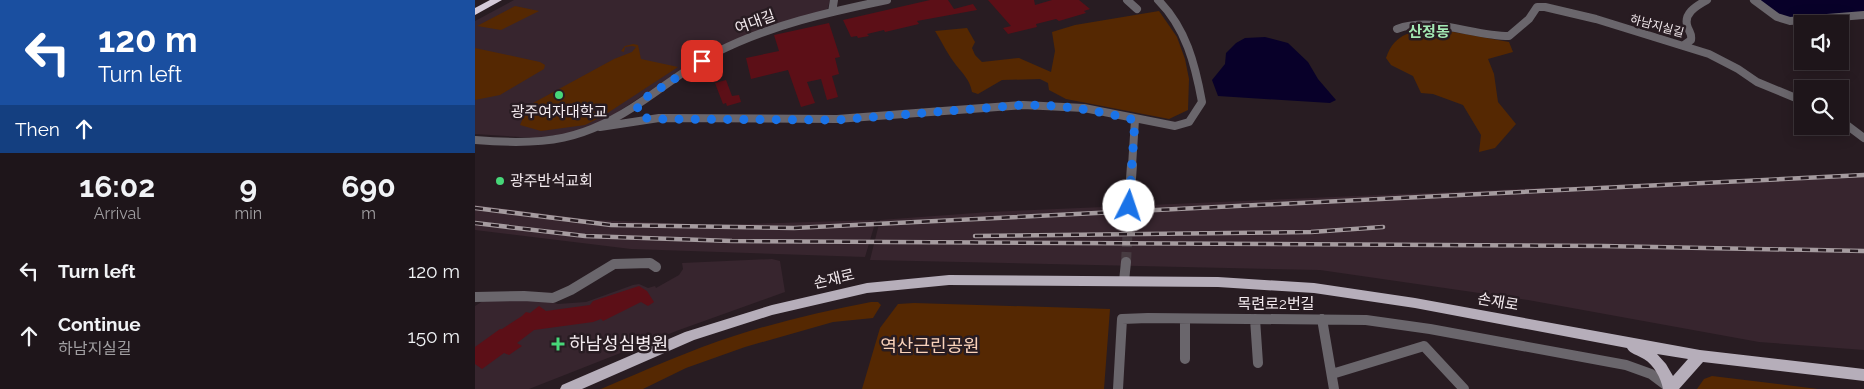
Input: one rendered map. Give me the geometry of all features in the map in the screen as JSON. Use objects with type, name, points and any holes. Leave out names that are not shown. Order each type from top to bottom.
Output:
[{"type":"highway","points":[[475,4],[484,0]]},
{"type":"highway","points":[[475,12],[497,0]]},
{"type":"main road","name":"손재로","points":[[567,389],[690,336],[772,310],[867,288],[949,280],[1256,284],[1333,290],[1700,356],[1864,376]]},
{"type":"main road","points":[[1601,337],[1646,352],[1655,358],[1662,366],[1670,389],[1700,356]]},
{"type":"street","points":[[832,12],[834,0]]},
{"type":"street","name":"여대길","points":[[475,140],[516,143],[542,142],[583,133],[600,127],[687,69],[731,46],[761,33],[832,12],[887,0]]},
{"type":"street","points":[[1127,0],[1137,9]]},
{"type":"street","points":[[600,127],[649,119],[837,120],[1023,105],[1054,105],[1084,108],[1135,120],[1175,126],[1189,122],[1202,102],[1184,35],[1169,11],[1158,0]]},
{"type":"street","points":[[1684,45],[1691,40],[1692,36],[1687,21],[1690,11],[1707,0]]},
{"type":"street","points":[[1754,0],[1777,16],[1790,21],[1864,15]]},
{"type":"street","name":"하남지실길","points":[[1397,28],[1408,25],[1428,24],[1496,36],[1509,36],[1529,19],[1537,7],[1545,3],[1709,54],[1739,69],[1757,82],[1794,97]]},
{"type":"street","points":[[639,102],[637,113],[649,119]]},
{"type":"street","points":[[1129,206],[1135,120]]},
{"type":"street","points":[[1849,126],[1863,136]]},
{"type":"street","points":[[475,297],[524,296],[553,298],[571,290],[615,264],[650,262],[656,267]]},
{"type":"street","points":[[1124,281],[1126,262]]},
{"type":"street","points":[[1118,389],[1122,319]]},
{"type":"street","name":"목련로2번길","points":[[1122,319],[1366,320],[1430,329],[1626,365],[1651,374],[1670,389]]},
{"type":"street","points":[[1185,319],[1185,359]]},
{"type":"street","points":[[1255,319],[1258,364]]},
{"type":"street","points":[[1322,319],[1334,389]]},
{"type":"street","points":[[1425,346],[1430,329]]},
{"type":"street","points":[[1332,374],[1425,346]]},
{"type":"street","points":[[1425,346],[1464,389]]},
{"type":"shaded area","name":"광주여자대학교","points":[[514,0],[830,0],[827,11],[761,32],[684,68],[603,122],[578,132],[536,138],[475,134],[475,21]]},
{"type":"shaded area","points":[[1759,0],[1864,0],[1864,12],[1794,15],[1794,18],[1791,18],[1781,17]]},
{"type":"shaded area","points":[[1265,37],[1288,43],[1308,62],[1318,79],[1336,100],[1330,103],[1218,96],[1212,80],[1225,64],[1226,53],[1236,43],[1245,38]]},
{"type":"shaded area","points":[[1864,174],[1864,350],[1759,342],[1528,300],[1320,270],[870,260],[880,220],[989,212]]},
{"type":"shaded area","points":[[475,205],[593,220],[716,225],[876,220],[865,257],[631,249],[475,230]]},
{"type":"shaded area","name":"하남성심병원","points":[[772,259],[780,261],[785,292],[679,330],[529,389],[475,389],[475,306],[483,301],[546,301],[558,304],[586,302],[633,285],[639,284],[648,288],[655,286],[656,288],[679,275],[683,269],[682,263]]},
{"type":"green space","points":[[515,6],[539,11],[501,30],[477,26]]},
{"type":"green space","points":[[1159,11],[1177,37],[1185,59],[1189,79],[1188,110],[1169,119],[1066,99],[1049,90],[1048,83],[1040,79],[1002,80],[978,94],[972,92],[968,81],[950,57],[935,31],[967,28],[975,42],[972,48],[975,55],[982,62],[1019,58],[1051,72],[1055,51],[1052,32],[1075,25]]},
{"type":"green space","points":[[1437,29],[1509,42],[1513,52],[1488,59],[1494,74],[1498,102],[1516,124],[1495,148],[1479,152],[1481,135],[1463,105],[1433,94],[1421,93],[1413,76],[1391,65],[1386,58],[1394,43],[1406,34]]},
{"type":"green space","points":[[638,45],[641,59],[678,67],[603,116],[585,125],[541,131],[520,125],[523,118],[520,116],[520,112],[524,108],[614,59],[632,52],[636,47],[625,47],[624,52],[621,51],[625,46]]},
{"type":"green space","points":[[475,48],[540,62],[545,65],[544,69],[500,95],[475,100]]},
{"type":"green space","points":[[878,302],[881,305],[873,318],[833,322],[745,347],[686,368],[643,389],[601,389],[685,354],[737,335],[770,325]]},
{"type":"green space","name":"역산근린공원","points":[[898,304],[1110,309],[1104,389],[862,389],[880,328]]},
{"type":"green space","points":[[1712,376],[1818,389],[1697,389],[1704,379]]},
{"type":"building","points":[[930,0],[948,0],[954,9],[973,4],[977,10],[917,21],[919,24],[885,32],[884,30],[858,38],[857,36],[851,37],[843,20]]},
{"type":"building","points":[[988,0],[1034,0],[1035,5],[1052,0],[1079,0],[1090,9],[1084,11],[1086,13],[1059,21],[1056,19],[1036,24],[1037,27],[1008,34],[1003,28],[1011,26]]},
{"type":"building","points":[[829,23],[840,57],[835,58],[839,74],[832,76],[838,97],[827,100],[821,79],[807,82],[815,103],[801,107],[788,70],[751,79],[746,58],[779,51],[774,35]]},
{"type":"building","points":[[726,80],[732,96],[739,95],[741,102],[727,106],[726,103],[723,104],[715,83]]},
{"type":"building","name":"하남성심병원","points":[[639,286],[647,291],[654,302],[648,306],[641,302],[603,321],[601,319],[593,322],[534,330],[517,343],[522,346],[509,355],[504,353],[482,369],[475,364],[475,347],[526,312],[530,313],[539,306],[546,311],[590,305],[593,301]]},
{"type":"tunnel","points":[[1126,262],[1129,206]]},
{"type":"railway","points":[[475,208],[611,225],[794,228],[1864,175]]},
{"type":"railway","points":[[475,223],[585,236],[732,241],[1603,246],[1864,251]]},
{"type":"railway","points":[[975,236],[1311,232],[1383,227]]},
{"type":"place","name":"광주여자대학교","points":[[559,95]]},
{"type":"place","name":"광주반석교회","points":[[500,181]]},
{"type":"place","name":"하남성심병원","points":[[558,344]]},
{"type":"district","name":"산정동","points":[[1429,32]]},
{"type":"route","points":[[702,61],[639,102],[637,113],[649,119],[782,118],[837,120],[1023,105],[1054,105],[1084,108],[1135,120],[1129,206]]}]
